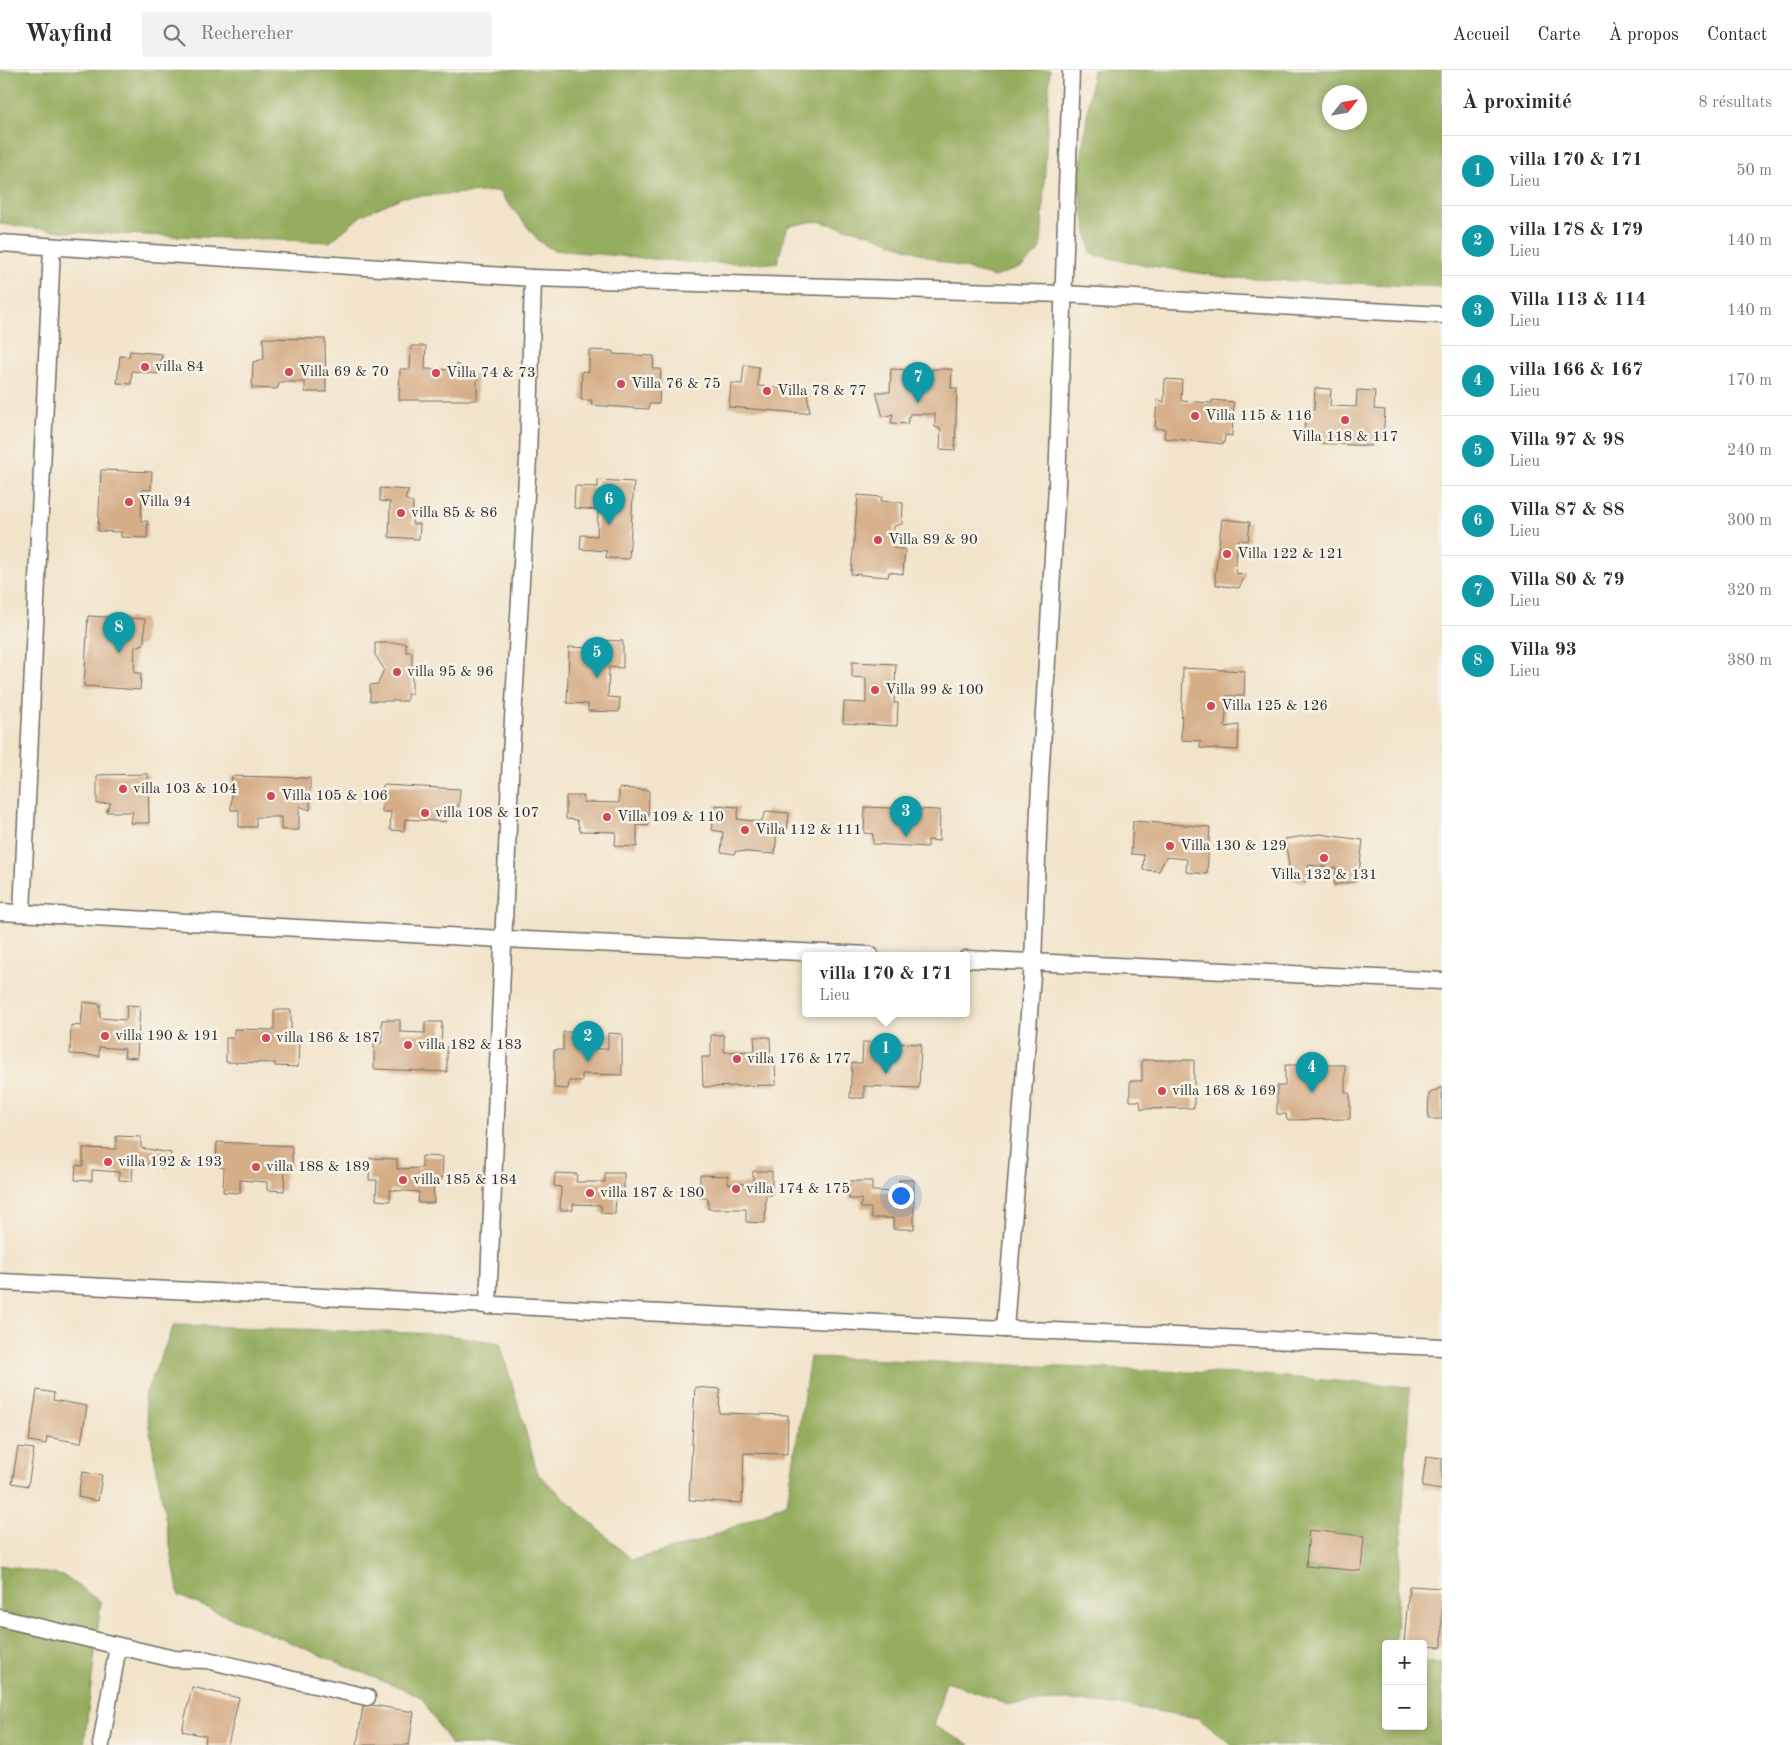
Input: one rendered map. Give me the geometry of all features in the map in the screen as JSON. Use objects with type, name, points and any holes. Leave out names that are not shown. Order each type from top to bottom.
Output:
[{"type":"street","points":[[1006,1329],[1033,962],[1040,782],[1057,486],[1071,70]]},
{"type":"street","points":[[0,243],[533,278],[1063,294],[1442,314]]},
{"type":"street","points":[[22,913],[52,247]]},
{"type":"street","points":[[488,1306],[511,744],[528,460],[533,278]]},
{"type":"street","points":[[0,912],[503,939],[802,952]]},
{"type":"street","points":[[970,959],[1442,981]]},
{"type":"street","points":[[0,1282],[488,1306],[1442,1347]]},
{"type":"street","points":[[0,1618],[174,1659],[207,1660],[367,1698]]},
{"type":"street","points":[[100,1745],[118,1646]]},
{"type":"green space","points":[[0,70],[1050,70],[1041,249],[1022,267],[994,277],[940,261],[869,234],[817,221],[788,226],[777,263],[699,263],[553,250],[539,241],[498,191],[403,197],[362,215],[330,242],[69,232],[0,224]]},
{"type":"green space","points":[[1093,70],[1442,70],[1442,287],[1230,278],[1132,263],[1091,254],[1078,183]]},
{"type":"green space","points":[[174,1325],[440,1334],[500,1343],[538,1474],[632,1560],[701,1541],[787,1503],[810,1357],[1261,1375],[1410,1387],[1395,1640],[1382,1640],[1382,1730],[1427,1730],[1427,1662],[1442,1663],[1442,1745],[1233,1745],[1198,1718],[1133,1707],[1070,1700],[1008,1704],[946,1681],[934,1726],[970,1745],[451,1745],[421,1697],[179,1596],[144,1397]]},
{"type":"green space","points":[[0,1565],[64,1576],[101,1602],[84,1745],[0,1745]]},
{"type":"building","name":"Villa 69 & 70","points":[[263,338],[325,339],[326,392],[305,392],[305,382],[280,382],[277,389],[252,388],[253,362],[264,359]]},
{"type":"building","name":"Villa 74 & 73","points":[[411,346],[426,346],[425,369],[456,370],[456,364],[477,376],[477,400],[399,400],[400,369],[410,369]]},
{"type":"building","name":"Villa 76 & 75","points":[[589,350],[613,351],[613,354],[654,356],[653,369],[661,369],[659,404],[649,404],[649,409],[591,405],[592,400],[581,400],[582,371],[589,372]]},
{"type":"building","name":"villa 84","points":[[130,351],[162,354],[160,374],[132,371],[131,384],[117,383],[120,356],[129,357]]},
{"type":"building","name":"Villa 78 & 77","points":[[744,365],[759,367],[758,386],[789,389],[789,384],[807,392],[810,412],[800,413],[729,407],[731,383],[742,384]]},
{"type":"building","points":[[891,369],[932,371],[932,369],[952,369],[951,388],[957,388],[955,450],[940,449],[941,429],[935,427],[935,414],[910,414],[907,424],[891,423],[893,414],[883,417],[876,392],[890,392]]},
{"type":"building","name":"Villa 115 & 116","points":[[1165,379],[1182,380],[1181,401],[1212,403],[1212,400],[1234,402],[1232,436],[1225,435],[1224,444],[1164,438],[1165,429],[1155,428],[1157,399],[1164,402]]},
{"type":"building","name":"Villa 118 & 117","points":[[1315,388],[1331,389],[1330,406],[1356,407],[1357,390],[1375,391],[1374,409],[1385,410],[1383,440],[1372,439],[1371,446],[1316,443],[1320,435],[1304,434],[1306,410],[1314,410]]},
{"type":"building","name":"Villa 94","points":[[101,470],[152,472],[151,490],[142,490],[141,521],[148,521],[147,538],[121,537],[121,532],[98,531]]},
{"type":"building","points":[[598,480],[634,482],[629,559],[606,558],[607,551],[580,549],[581,535],[597,536],[598,510],[574,508],[575,486],[598,487]]},
{"type":"building","name":"villa 85 & 86","points":[[380,488],[409,490],[405,499],[413,503],[412,524],[420,524],[419,539],[389,537],[390,502],[380,501]]},
{"type":"building","name":"Villa 89 & 90","points":[[858,495],[882,497],[881,501],[903,503],[902,524],[894,526],[893,548],[905,549],[903,574],[889,572],[888,577],[851,574]]},
{"type":"building","name":"Villa 122 & 121","points":[[1222,519],[1250,522],[1248,541],[1238,540],[1235,573],[1246,574],[1239,588],[1216,585],[1215,575]]},
{"type":"building","points":[[88,616],[145,619],[144,644],[135,647],[134,673],[141,673],[140,690],[84,686]]},
{"type":"building","points":[[592,640],[623,641],[623,668],[609,667],[608,697],[620,698],[619,712],[588,711],[588,704],[567,703],[569,647],[592,648]]},
{"type":"building","name":"villa 95 & 96","points":[[375,643],[406,643],[406,652],[412,652],[412,694],[407,694],[407,701],[370,701],[370,685],[378,684],[384,669],[375,655]]},
{"type":"building","name":"Villa 99 & 100","points":[[852,662],[896,664],[894,703],[898,703],[897,726],[843,723],[844,702],[866,703],[866,678],[852,677]]},
{"type":"building","name":"Villa 125 & 126","points":[[1183,668],[1245,671],[1244,696],[1227,696],[1225,727],[1239,725],[1238,750],[1200,748],[1200,741],[1181,740]]},
{"type":"building","name":"villa 103 & 104","points":[[148,774],[149,823],[130,823],[133,812],[106,812],[111,803],[97,804],[97,775]]},
{"type":"building","name":"Villa 105 & 106","points":[[232,776],[310,778],[310,810],[299,806],[299,830],[281,830],[281,817],[256,817],[256,827],[239,827],[239,810],[231,810]]},
{"type":"building","name":"villa 108 & 107","points":[[383,785],[460,789],[458,816],[446,815],[446,822],[405,819],[404,831],[390,830],[391,812],[382,812]]},
{"type":"building","name":"Villa 109 & 110","points":[[619,788],[649,790],[648,826],[637,825],[637,847],[615,846],[616,832],[580,831],[577,820],[566,819],[566,796],[584,796],[583,802],[619,803]]},
{"type":"building","name":"Villa 112 & 111","points":[[715,805],[739,807],[737,819],[761,822],[766,811],[789,813],[787,830],[777,829],[775,854],[735,851],[735,854],[721,852],[723,832],[712,830]]},
{"type":"building","points":[[865,807],[940,810],[939,841],[928,840],[928,847],[873,844],[873,834],[864,833]]},
{"type":"building","name":"Villa 130 & 129","points":[[1133,821],[1210,827],[1207,874],[1186,872],[1187,859],[1166,857],[1159,871],[1143,870],[1144,855],[1131,854]]},
{"type":"building","name":"Villa 132 & 131","points":[[1319,834],[1363,840],[1358,881],[1334,885],[1336,868],[1308,865],[1306,882],[1291,880],[1285,839]]},
{"type":"building","name":"villa 190 & 191","points":[[83,1002],[100,1004],[100,1018],[126,1020],[127,1005],[140,1006],[137,1058],[124,1057],[125,1049],[99,1047],[99,1056],[70,1054],[71,1025],[81,1026]]},
{"type":"building","name":"villa 186 & 187","points":[[274,1010],[291,1010],[291,1035],[299,1035],[298,1067],[275,1066],[275,1063],[226,1062],[226,1038],[234,1038],[234,1029],[274,1030]]},
{"type":"building","name":"villa 182 & 183","points":[[382,1020],[400,1020],[400,1032],[425,1033],[425,1022],[442,1022],[441,1047],[447,1047],[447,1072],[374,1069],[374,1043],[382,1043]]},
{"type":"building","points":[[563,1032],[580,1032],[580,1049],[608,1049],[608,1033],[622,1034],[622,1075],[582,1074],[582,1081],[569,1081],[568,1089],[554,1088],[554,1050],[563,1050]]},
{"type":"building","name":"villa 176 & 177","points":[[711,1035],[724,1035],[724,1052],[755,1051],[754,1037],[770,1037],[771,1062],[775,1062],[776,1085],[703,1087],[702,1057],[711,1057]]},
{"type":"building","points":[[863,1042],[921,1044],[919,1088],[864,1086],[864,1098],[850,1098],[852,1063],[862,1063]]},
{"type":"building","name":"villa 168 & 169","points":[[1142,1060],[1194,1060],[1194,1108],[1141,1109],[1140,1101],[1130,1101],[1130,1081],[1142,1081]]},
{"type":"building","points":[[1285,1065],[1345,1065],[1345,1092],[1350,1094],[1350,1119],[1287,1120],[1286,1114],[1277,1114],[1277,1086],[1285,1086]]},
{"type":"building","points":[[1442,1087],[1442,1119],[1428,1119],[1429,1094]]},
{"type":"building","name":"villa 192 & 193","points":[[116,1136],[141,1137],[141,1148],[171,1153],[169,1168],[133,1161],[132,1181],[119,1180],[119,1172],[92,1170],[92,1181],[75,1180],[76,1165],[83,1166],[83,1148],[116,1149]]},
{"type":"building","name":"villa 188 & 189","points":[[217,1142],[292,1146],[292,1169],[285,1168],[284,1191],[267,1190],[267,1182],[240,1180],[240,1193],[223,1192],[224,1168],[216,1166]]},
{"type":"building","name":"villa 185 & 184","points":[[422,1156],[443,1157],[442,1179],[433,1180],[434,1203],[418,1203],[419,1192],[390,1190],[390,1201],[376,1200],[377,1180],[369,1180],[370,1158],[397,1159],[397,1169],[422,1168]]},
{"type":"building","name":"villa 174 & 175","points":[[753,1171],[772,1171],[772,1195],[766,1195],[765,1223],[746,1222],[746,1209],[708,1209],[708,1198],[700,1198],[700,1175],[728,1176],[728,1184],[753,1184]]},
{"type":"building","name":"villa 187 & 180","points":[[555,1173],[577,1174],[576,1182],[605,1182],[605,1173],[624,1173],[624,1192],[616,1194],[615,1214],[601,1213],[601,1205],[573,1204],[573,1210],[560,1210],[561,1187],[554,1186]]},
{"type":"building","points":[[899,1180],[914,1180],[914,1229],[893,1229],[893,1218],[871,1218],[871,1208],[861,1208],[861,1199],[849,1199],[849,1181],[872,1181],[872,1191],[899,1192]]},
{"type":"building","points":[[695,1387],[720,1389],[719,1413],[788,1415],[787,1454],[744,1453],[742,1503],[689,1500]]},
{"type":"building","points":[[37,1390],[54,1393],[53,1400],[87,1406],[81,1443],[47,1437],[46,1444],[29,1441]]},
{"type":"building","points":[[18,1447],[34,1449],[28,1486],[12,1483]]},
{"type":"building","points":[[1426,1456],[1442,1458],[1442,1490],[1422,1487]]},
{"type":"building","points":[[82,1472],[102,1475],[98,1501],[78,1497]]},
{"type":"building","points":[[1309,1530],[1364,1536],[1361,1571],[1306,1566]]},
{"type":"building","points":[[1409,1586],[1442,1588],[1442,1647],[1427,1646],[1427,1640],[1404,1640]]},
{"type":"building","points":[[192,1687],[239,1698],[228,1745],[205,1745],[206,1736],[182,1731]]},
{"type":"building","points":[[372,1705],[414,1712],[409,1745],[357,1745],[363,1706]]},
{"type":"place","name":"villa 84","points":[[145,367]]},
{"type":"place","name":"Villa 69 & 70","points":[[289,372]]},
{"type":"place","name":"Villa 74 & 73","points":[[436,373]]},
{"type":"place","name":"Villa 76 & 75","points":[[621,384]]},
{"type":"place","name":"Villa 78 & 77","points":[[767,391]]},
{"type":"place","name":"Villa 80 & 79","points":[[918,403]]},
{"type":"place","name":"Villa 115 & 116","points":[[1195,416]]},
{"type":"place","name":"Villa 118 & 117","points":[[1345,420]]},
{"type":"place","name":"Villa 94","points":[[129,502]]},
{"type":"place","name":"villa 85 & 86","points":[[401,513]]},
{"type":"place","name":"Villa 87 & 88","points":[[609,525]]},
{"type":"place","name":"Villa 89 & 90","points":[[878,540]]},
{"type":"place","name":"Villa 122 & 121","points":[[1227,554]]},
{"type":"place","name":"Villa 93","points":[[119,653]]},
{"type":"place","name":"villa 95 & 96","points":[[397,672]]},
{"type":"place","name":"Villa 97 & 98","points":[[597,678]]},
{"type":"place","name":"Villa 99 & 100","points":[[875,690]]},
{"type":"place","name":"Villa 125 & 126","points":[[1211,706]]},
{"type":"place","name":"villa 103 & 104","points":[[123,789]]},
{"type":"place","name":"Villa 105 & 106","points":[[271,796]]},
{"type":"place","name":"villa 108 & 107","points":[[425,813]]},
{"type":"place","name":"Villa 109 & 110","points":[[607,817]]},
{"type":"place","name":"Villa 112 & 111","points":[[745,830]]},
{"type":"place","name":"Villa 113 & 114","points":[[906,837]]},
{"type":"place","name":"Villa 130 & 129","points":[[1170,846]]},
{"type":"place","name":"Villa 132 & 131","points":[[1324,858]]},
{"type":"place","name":"villa 190 & 191","points":[[105,1036]]},
{"type":"place","name":"villa 186 & 187","points":[[266,1038]]},
{"type":"place","name":"villa 182 & 183","points":[[408,1045]]},
{"type":"place","name":"villa 176 & 177","points":[[737,1059]]},
{"type":"place","name":"villa 178 & 179","points":[[588,1062]]},
{"type":"place","name":"villa 170 & 171","points":[[886,1074]]},
{"type":"place","name":"villa 168 & 169","points":[[1162,1091]]},
{"type":"place","name":"villa 166 & 167","points":[[1312,1093]]},
{"type":"place","name":"villa 192 & 193","points":[[108,1162]]},
{"type":"place","name":"villa 188 & 189","points":[[256,1167]]},
{"type":"place","name":"villa 185 & 184","points":[[403,1180]]},
{"type":"place","name":"villa 174 & 175","points":[[736,1189]]},
{"type":"place","name":"villa 187 & 180","points":[[590,1193]]}]
